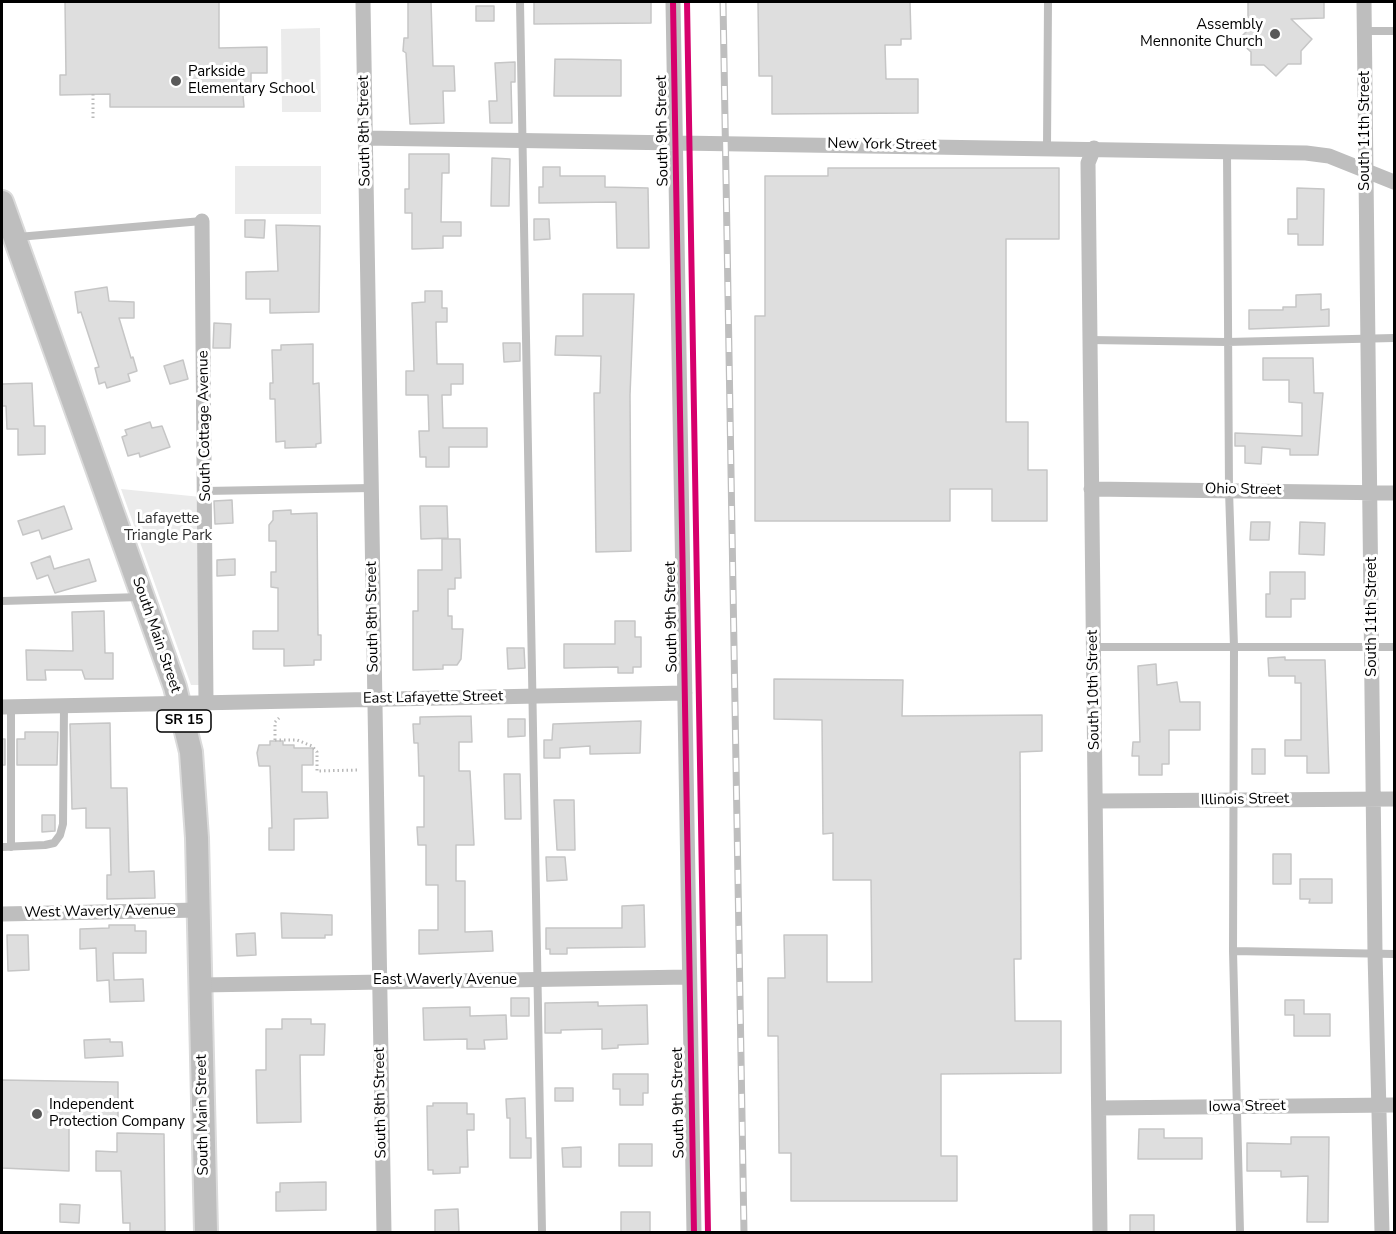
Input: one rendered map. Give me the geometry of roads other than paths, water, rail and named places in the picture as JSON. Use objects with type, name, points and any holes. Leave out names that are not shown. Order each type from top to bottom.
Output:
[{"type":"main road","name":"South Main Street","points":[[2,202],[180,704],[195,781],[206,1233]]},
{"type":"street","name":"South 8th Street","points":[[363,2],[384,1233]]},
{"type":"street","name":"South 9th Street","points":[[673,2],[694,1233]]},
{"type":"street","name":"South 11th Street","points":[[1364,2],[1372,493],[1371,646],[1375,799],[1375,953],[1388,1105],[1382,1233]]},
{"type":"street","name":"New York Street","points":[[365,138],[1227,151],[1329,156],[1395,182]]},
{"type":"street","name":"South 10th Street","points":[[1094,148],[1088,163],[1100,1233]]},
{"type":"street","name":"South Cottage Avenue","points":[[202,221],[206,703]]},
{"type":"street","name":"Ohio Street","points":[[1091,489],[1395,493]]},
{"type":"street","name":"East Lafayette Street","points":[[6,707],[685,693]]},
{"type":"street","name":"Illinois Street","points":[[1096,801],[1395,799]]},
{"type":"street","name":"West Waverly Avenue","points":[[2,914],[199,910]]},
{"type":"street","name":"East Waverly Avenue","points":[[201,985],[689,977]]},
{"type":"street","name":"Iowa Street","points":[[1099,1108],[1388,1105]]},
{"type":"lane","points":[[520,2],[542,1233]]},
{"type":"lane","points":[[1047,2],[1047,147]]},
{"type":"lane","points":[[1365,31],[1395,31]]},
{"type":"lane","points":[[1227,151],[1229,490],[1234,646],[1233,951],[1240,1233]]},
{"type":"lane","points":[[14,237],[202,221]]},
{"type":"lane","points":[[1090,340],[1227,342],[1395,338]]},
{"type":"lane","points":[[205,491],[371,488]]},
{"type":"lane","points":[[2,601],[143,597]]},
{"type":"lane","points":[[1093,647],[1395,647]]},
{"type":"lane","points":[[2,847],[45,845],[54,843],[60,836],[63,824],[64,706]]},
{"type":"lane","points":[[6,707],[10,847]]},
{"type":"lane","points":[[1233,951],[1395,954]]},
{"type":"railway","points":[[723,2],[744,1232]]},
{"type":"place","name":"Assembly Mennonite Church","points":[[1275,34]]},
{"type":"place","name":"Parkside Elementary School","points":[[176,81]]},
{"type":"place","name":"Independent Protection Company","points":[[37,1114]]},
{"type":"park label","name":"Lafayette Triangle Park","points":[[168,528]]}]
